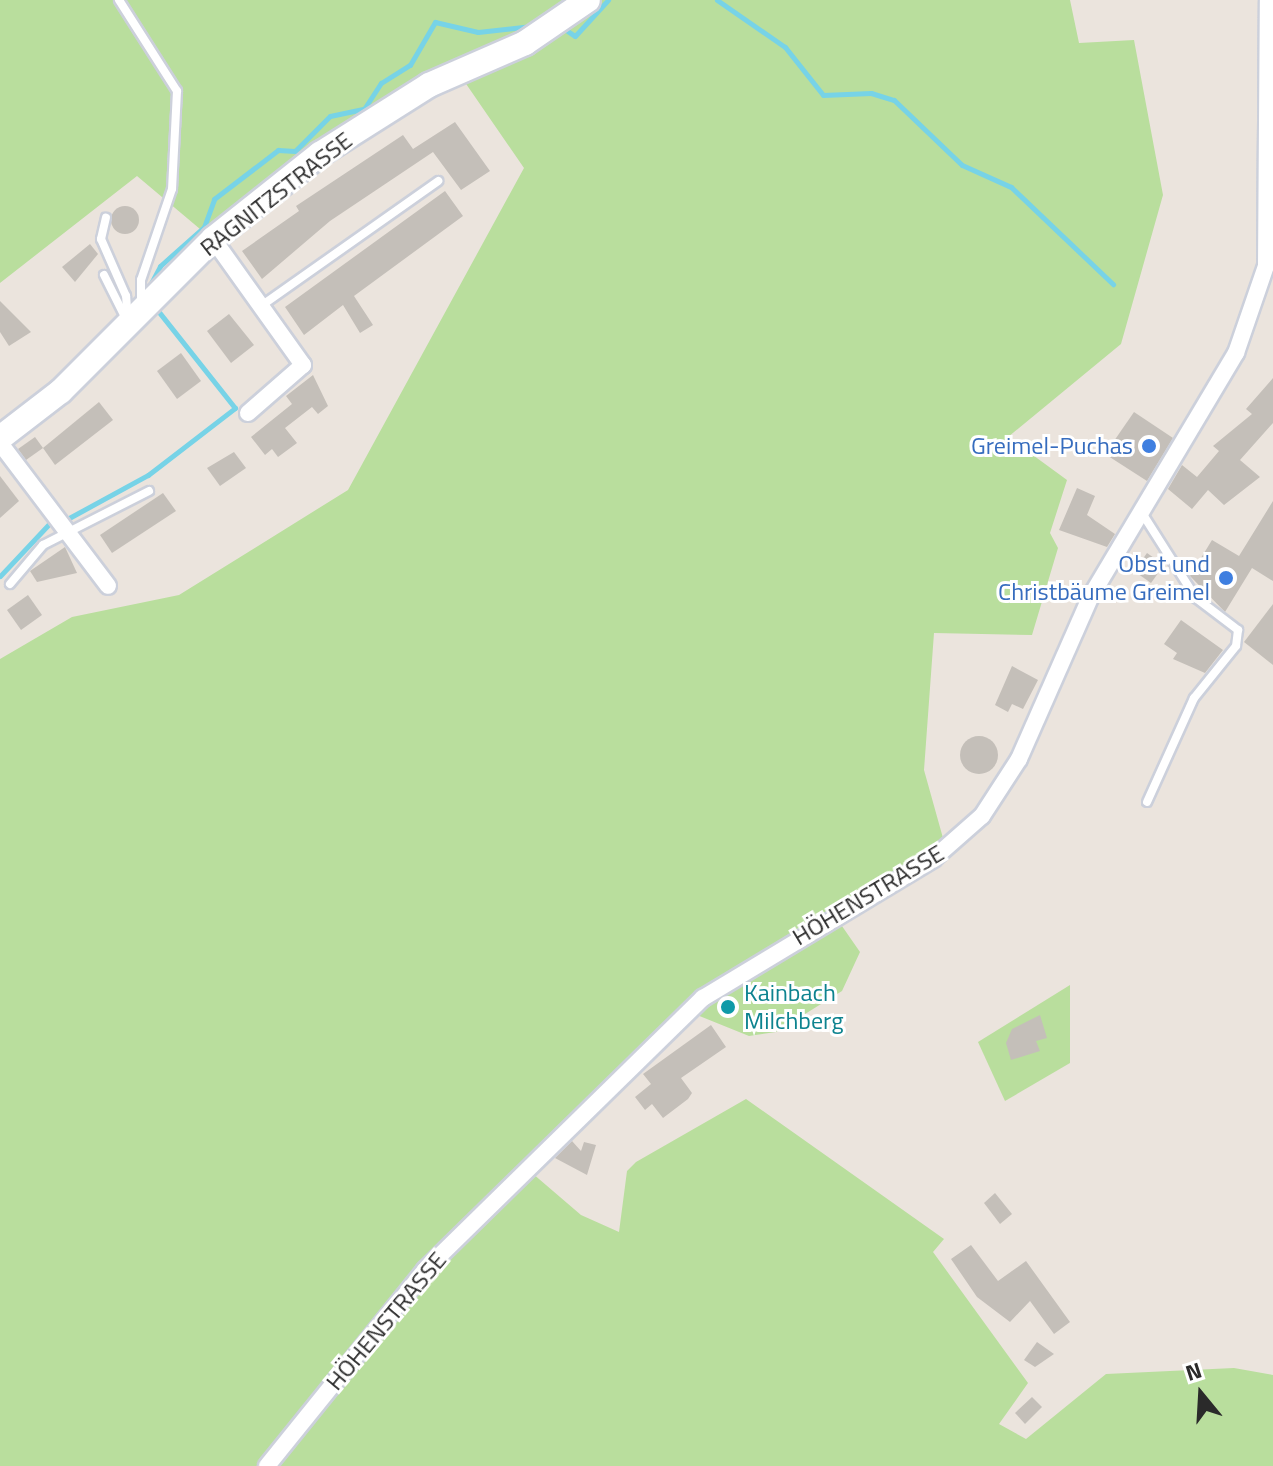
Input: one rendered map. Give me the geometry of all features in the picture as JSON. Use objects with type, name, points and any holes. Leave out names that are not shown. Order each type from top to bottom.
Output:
[{"type":"main road","name":"RAGNITZSTRASSE","points":[[0,440],[134,317],[213,239],[320,154],[429,85],[525,43],[588,0]]},
{"type":"street","name":"HÖHENSTRASSE","points":[[267,1466],[425,1270],[703,998],[933,859],[982,816],[1019,759],[1091,596],[1139,509],[1177,461],[1236,353],[1266,266],[1268,0]]},
{"type":"street","points":[[213,239],[303,365],[248,413]]},
{"type":"street","points":[[0,440],[108,586]]},
{"type":"lane","points":[[119,0],[177,91],[172,189],[141,280],[134,317]]},
{"type":"lane","points":[[261,306],[438,181]]},
{"type":"lane","points":[[106,218],[101,239],[134,317]]},
{"type":"lane","points":[[104,275],[134,317]]},
{"type":"lane","points":[[10,584],[43,545],[149,491]]},
{"type":"lane","points":[[1139,509],[1196,598],[1238,630],[1236,646],[1194,698],[1147,802]]},
{"type":"green space","points":[[0,0],[1070,0],[1079,43],[1134,40],[1163,195],[1121,344],[1008,437],[1067,480],[1050,533],[1058,548],[1032,635],[934,633],[924,770],[948,856],[835,916],[860,952],[842,991],[776,1032],[749,1036],[697,1015],[532,1173],[581,1215],[619,1232],[627,1171],[636,1162],[746,1099],[944,1239],[933,1252],[1028,1383],[999,1424],[1026,1439],[1106,1374],[1234,1368],[1273,1375],[1273,1466],[0,1466],[0,659],[72,617],[179,595],[348,490],[524,168],[462,78],[311,169],[219,245],[137,176],[0,283]]},
{"type":"green space","points":[[1070,985],[1070,1063],[1005,1101],[978,1042]]},
{"type":"building","points":[[455,122],[490,171],[461,190],[433,152],[330,221],[262,279],[242,251],[299,211],[296,206],[403,135],[413,149]]},
{"type":"building","points":[[445,191],[463,216],[354,296],[373,325],[360,333],[343,305],[304,335],[285,307]]},
{"type":"building","points":[[125,206],[135,210],[139,220],[135,230],[125,234],[115,230],[111,220],[115,210]]},
{"type":"building","points":[[90,244],[98,254],[75,282],[62,267]]},
{"type":"building","points":[[0,301],[31,332],[9,346],[0,332]]},
{"type":"building","points":[[229,314],[254,345],[231,363],[207,331]]},
{"type":"building","points":[[181,353],[201,381],[177,399],[157,371]]},
{"type":"building","points":[[313,375],[328,406],[318,414],[312,407],[285,428],[297,443],[278,457],[272,449],[265,455],[251,437],[292,404],[286,396]]},
{"type":"building","points":[[1273,378],[1273,423],[1240,460],[1260,477],[1224,505],[1208,490],[1192,509],[1168,489],[1182,465],[1197,477],[1219,451],[1213,446],[1252,414],[1246,409]]},
{"type":"building","points":[[99,402],[113,420],[55,465],[43,448]]},
{"type":"building","points":[[1134,412],[1173,438],[1147,481],[1105,454]]},
{"type":"building","points":[[35,437],[43,448],[26,460],[18,449]]},
{"type":"building","points":[[234,452],[246,468],[220,486],[207,468]]},
{"type":"building","points":[[0,476],[19,501],[0,518]]},
{"type":"building","points":[[1077,488],[1095,496],[1087,515],[1115,534],[1107,547],[1059,530]]},
{"type":"building","points":[[163,493],[176,511],[112,553],[100,535]]},
{"type":"building","points":[[1273,501],[1273,581],[1252,568],[1225,612],[1190,576],[1212,540],[1239,556]]},
{"type":"building","points":[[65,547],[77,573],[37,582],[30,571]]},
{"type":"building","points":[[1147,553],[1164,565],[1151,583],[1134,571]]},
{"type":"building","points":[[28,595],[42,615],[21,630],[7,610]]},
{"type":"building","points":[[1273,604],[1273,665],[1244,642]]},
{"type":"building","points":[[1181,620],[1223,650],[1205,673],[1173,659],[1177,653],[1164,644]]},
{"type":"building","points":[[1012,666],[1038,680],[1023,709],[1012,704],[1008,712],[995,705]]},
{"type":"building","points":[[979,736],[992,742],[998,755],[992,768],[979,774],[966,768],[960,755],[966,742]]},
{"type":"building","points":[[1040,1015],[1047,1038],[1036,1041],[1040,1051],[1011,1060],[1006,1043],[1012,1029]]},
{"type":"building","points":[[711,1025],[726,1047],[681,1078],[692,1093],[688,1099],[663,1118],[652,1104],[645,1110],[635,1097],[651,1084],[643,1074]]},
{"type":"building","points":[[572,1141],[581,1151],[584,1142],[596,1145],[587,1175],[555,1158]]},
{"type":"building","points":[[995,1193],[1012,1214],[1000,1224],[984,1203]]},
{"type":"building","points":[[971,1245],[998,1281],[1026,1261],[1070,1322],[1054,1334],[1030,1301],[1010,1322],[977,1297],[951,1259]]},
{"type":"building","points":[[1037,1342],[1054,1354],[1035,1367],[1024,1360]]},
{"type":"building","points":[[1032,1397],[1042,1407],[1025,1424],[1015,1413]]},
{"type":"waterway","points":[[563,28],[575,36],[608,0]]},
{"type":"waterway","points":[[717,0],[785,47],[823,95],[871,93],[894,100],[962,165],[1011,187],[1113,284]]},
{"type":"waterway","points":[[148,289],[160,266],[204,227],[214,199],[278,150],[295,151],[330,116],[364,109],[381,83],[410,65],[435,22],[478,32],[532,26]]},
{"type":"waterway","points":[[69,518],[148,475],[235,408],[159,312]]},
{"type":"waterway","points":[[0,576],[49,524]]},
{"type":"place","name":"Greimel-Puchas","points":[[1149,446]]},
{"type":"place","name":"Obst und Christbäume Greimel","points":[[1226,578]]},
{"type":"place","name":"Kainbach Milchberg","points":[[728,1007]]}]
